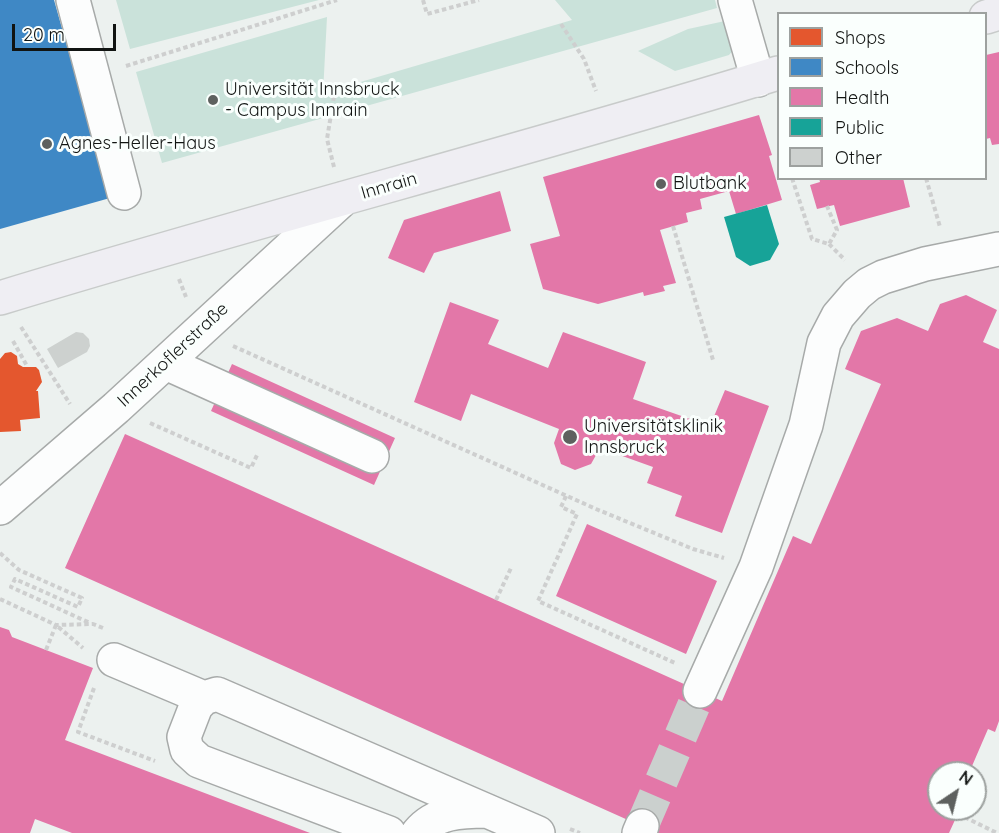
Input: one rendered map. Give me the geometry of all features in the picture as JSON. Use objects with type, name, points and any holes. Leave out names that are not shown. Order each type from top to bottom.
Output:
[{"type":"main road","name":"Innrain","points":[[0,298],[165,248],[768,76]]},
{"type":"street","points":[[73,0],[75,35],[124,192]]},
{"type":"street","points":[[735,0],[768,76]]},
{"type":"street","name":"Innerkoflerstraße","points":[[0,508],[116,408],[343,199]]},
{"type":"street","points":[[700,691],[756,567],[806,425],[824,342],[838,316],[856,294],[883,277],[904,269],[999,249]]},
{"type":"street","points":[[165,363],[372,456]]},
{"type":"street","points":[[114,660],[204,698]]},
{"type":"street","points":[[389,833],[200,761],[187,750],[184,737],[196,706],[204,698],[217,694],[538,833]]},
{"type":"street","points":[[418,833],[435,818],[463,811],[488,811]]},
{"type":"path","points":[[134,64],[337,0]]},
{"type":"path","points":[[423,0],[427,15],[479,0]]},
{"type":"path","points":[[561,24],[584,59],[607,123]]},
{"type":"path","points":[[335,90],[327,139],[343,199]]},
{"type":"path","points":[[793,180],[812,239],[829,244],[837,230],[827,206]]},
{"type":"path","points":[[927,180],[948,259]]},
{"type":"path","points":[[673,226],[712,360]]},
{"type":"path","points":[[199,331],[566,496],[693,549],[756,567]]},
{"type":"path","points":[[27,336],[87,433]]},
{"type":"path","points":[[13,341],[27,366]]},
{"type":"path","points":[[39,370],[46,367]]},
{"type":"path","points":[[116,408],[251,468],[258,453]]},
{"type":"path","points":[[566,496],[561,507],[577,513],[538,601],[670,661]]},
{"type":"path","points":[[0,554],[19,570],[82,598],[78,607],[15,579],[11,587],[93,624]]},
{"type":"path","points":[[496,600],[511,568]]},
{"type":"path","points":[[0,599],[56,625]]},
{"type":"path","points":[[972,821],[997,833]]},
{"type":"green space","points":[[116,0],[319,0],[130,49]]},
{"type":"green space","points":[[555,0],[715,0],[717,8],[162,163],[136,72],[327,17],[323,93],[572,20]]},
{"type":"green space","points":[[725,21],[734,49],[729,55],[675,71],[638,51],[688,29]]},
{"type":"building: Shops","points":[[11,352],[17,356],[18,364],[23,367],[36,367],[39,370],[42,382],[36,391],[38,391],[40,418],[20,420],[21,431],[0,432],[0,359],[5,353]]},
{"type":"building: Schools","name":"Agnes-Heller-Haus","points":[[0,0],[54,0],[110,198],[0,229]]},
{"type":"building: Health","points":[[999,52],[999,144],[992,145],[990,138],[987,139],[987,55]]},
{"type":"building: Health","name":"Blutbank","points":[[759,115],[772,155],[769,156],[782,200],[736,214],[729,191],[700,199],[702,209],[686,213],[688,222],[660,230],[676,283],[663,286],[665,291],[644,296],[643,292],[598,304],[543,289],[530,244],[560,236],[543,177]]},
{"type":"building: Health","points":[[820,180],[903,180],[910,207],[840,226],[834,205],[817,209],[810,185],[820,182]]},
{"type":"building: Health","points":[[500,191],[511,231],[434,253],[424,273],[388,258],[404,220]]},
{"type":"building: Health","points":[[966,295],[997,310],[983,342],[999,349],[999,721],[995,732],[988,729],[974,761],[927,761],[927,821],[954,821],[949,833],[657,833],[65,568],[125,434],[722,701],[793,536],[811,544],[881,384],[845,369],[861,331],[897,318],[928,331],[940,304]]},
{"type":"building: Health","points":[[450,302],[499,320],[488,344],[548,368],[563,332],[646,362],[633,399],[710,426],[725,390],[769,406],[722,533],[675,516],[682,496],[647,483],[653,467],[600,448],[591,464],[575,470],[561,464],[554,443],[559,429],[471,394],[461,421],[414,402]]},
{"type":"building: Health","points":[[232,364],[395,438],[374,485],[211,411]]},
{"type":"building: Health","points":[[587,524],[717,581],[686,654],[556,596]]},
{"type":"building: Health","points":[[0,627],[9,630],[12,637],[93,668],[65,740],[310,833],[72,833],[35,819],[30,833],[0,833]]},
{"type":"building: Public","points":[[767,205],[779,244],[770,260],[750,266],[736,257],[724,217]]},
{"type":"building: Other","points":[[76,332],[83,333],[89,339],[90,346],[87,352],[58,368],[47,349]]},
{"type":"tunnel","points":[[642,826],[700,691]]},
{"type":"place","name":"Universität Innsbruck - Campus Innrain","points":[[213,100]]},
{"type":"place","name":"Agnes-Heller-Haus","points":[[47,144]]},
{"type":"place","name":"Blutbank","points":[[661,184]]},
{"type":"place","name":"Universitätsklinik Innsbruck","points":[[570,437]]}]
